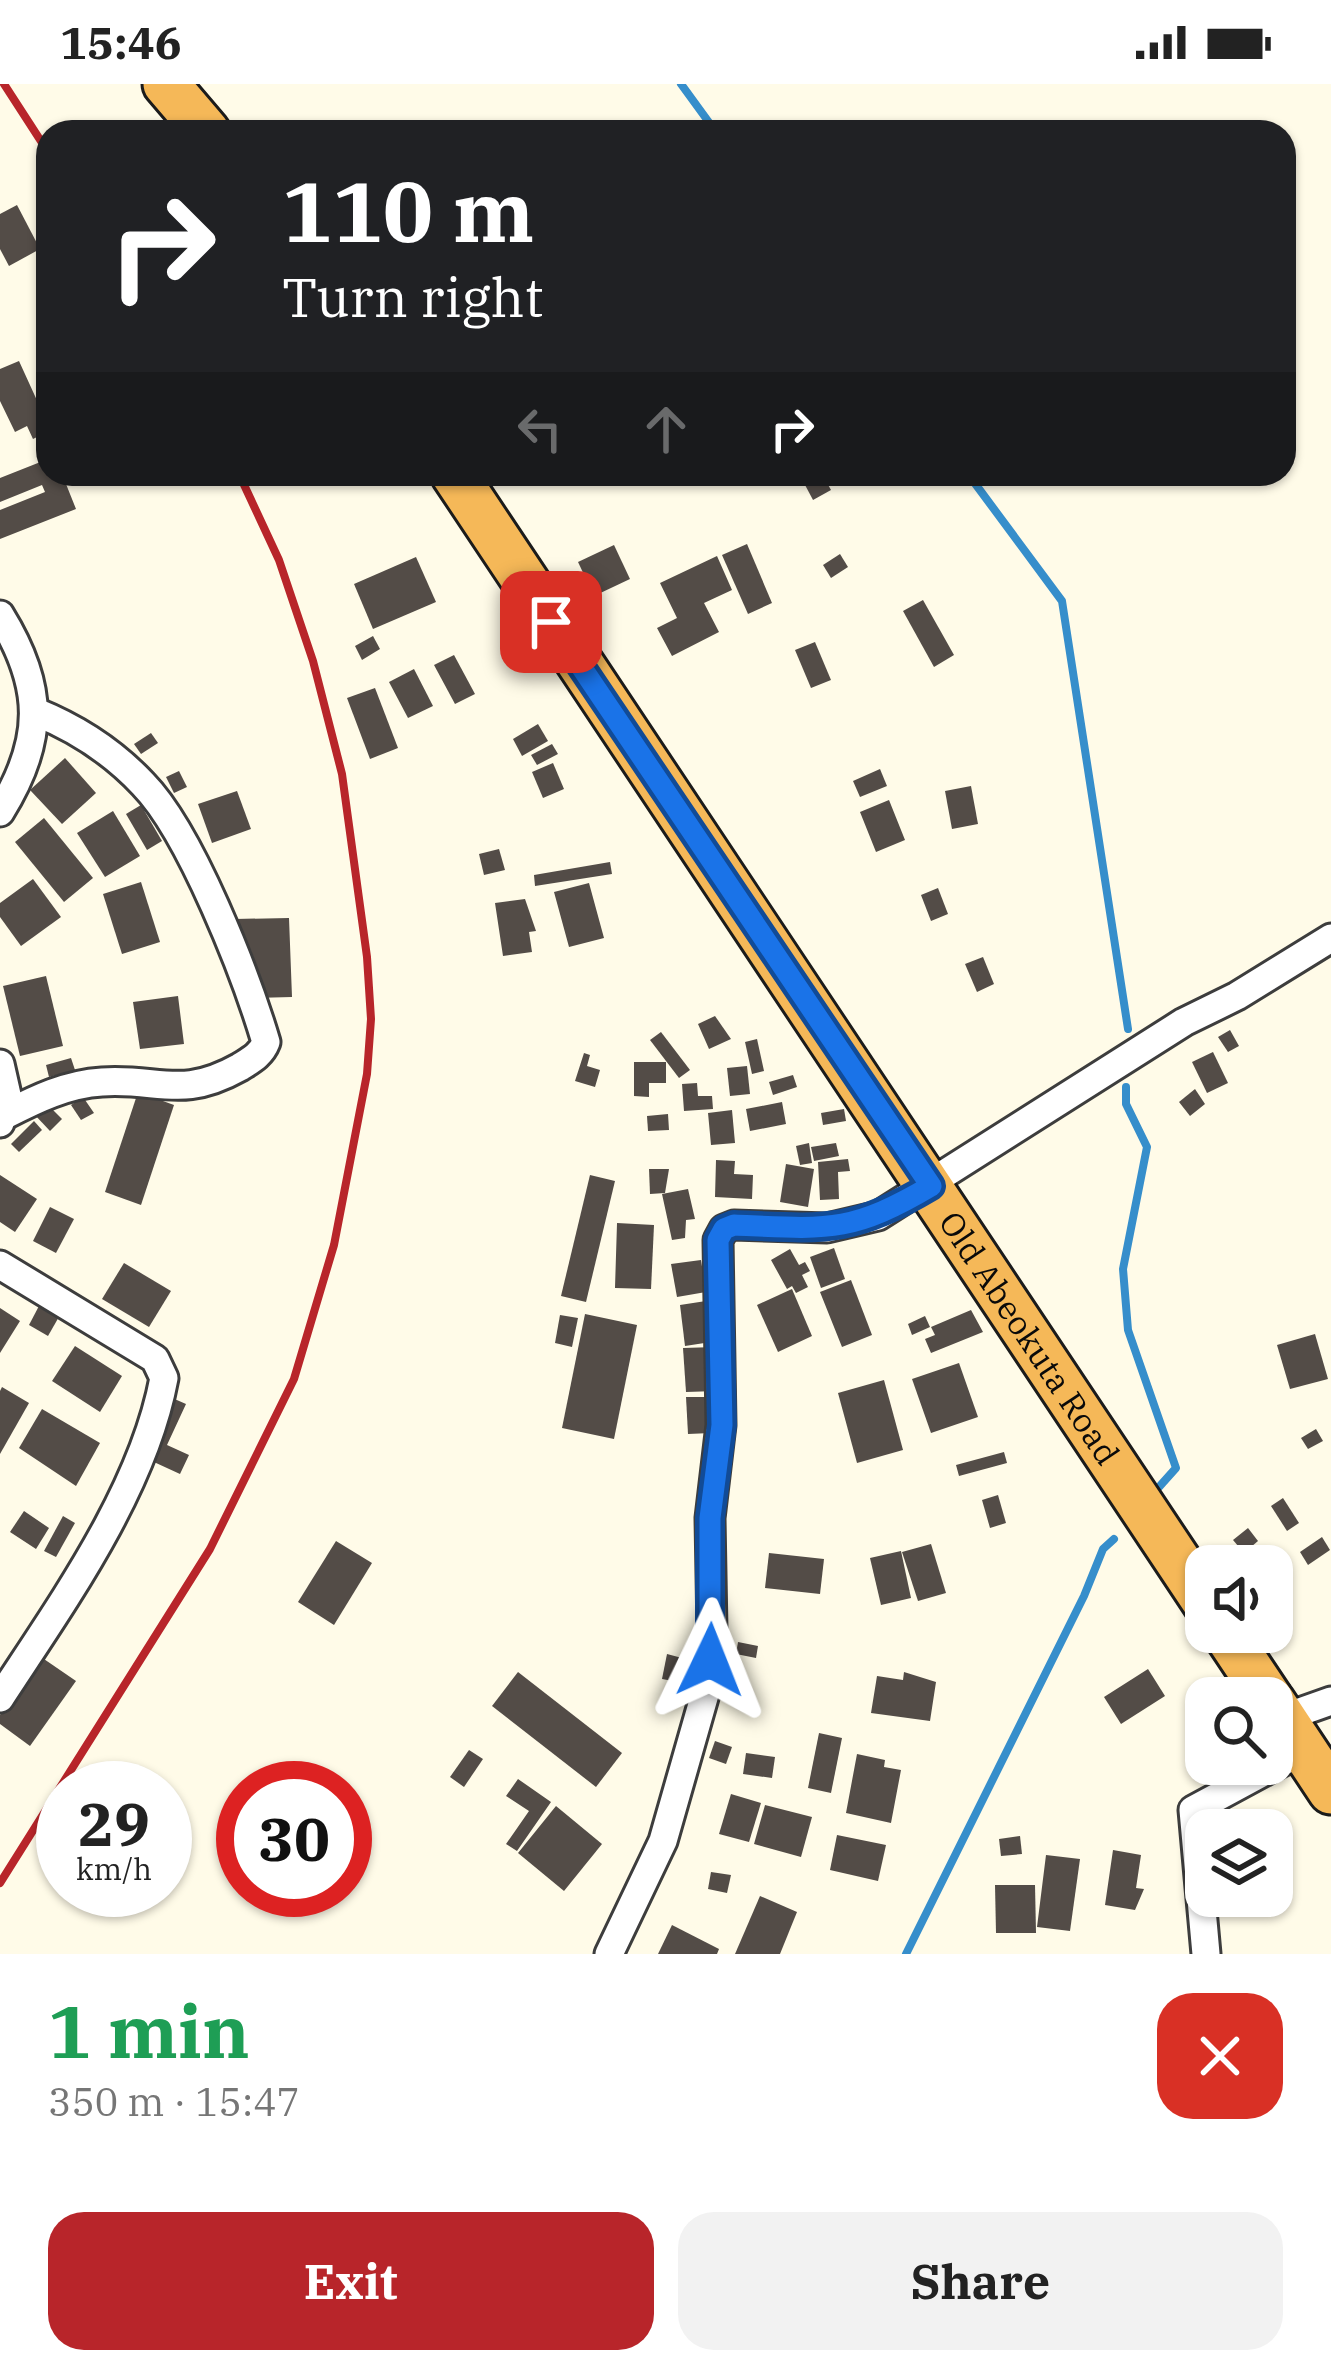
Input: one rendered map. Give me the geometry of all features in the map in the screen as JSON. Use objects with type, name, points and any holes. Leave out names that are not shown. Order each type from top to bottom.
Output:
[{"type":"highway","points":[[166,84],[197,120]]},
{"type":"highway","name":"Old Abeokuta Road","points":[[462,486],[1185,1572]]},
{"type":"highway","points":[[1293,1734],[1331,1791]]},
{"type":"street","points":[[0,615],[23,652],[37,712],[18,783],[0,812]]},
{"type":"street","points":[[2,1119],[42,1096],[76,1085],[202,1085],[245,1064],[262,1052],[266,1042],[235,954],[181,839],[146,787],[100,744],[37,712]]},
{"type":"street","points":[[609,1954],[663,1841],[707,1688],[712,1632],[710,1518],[722,1425],[718,1240],[724,1229],[734,1225],[827,1228],[878,1216],[1184,1022],[1237,996],[1331,938]]},
{"type":"street","points":[[0,1064],[8,1095],[2,1119]]},
{"type":"street","points":[[0,1265],[155,1359],[164,1378],[160,1402],[119,1500],[58,1613],[0,1698]]},
{"type":"street","points":[[1293,1713],[1331,1701]]},
{"type":"street","points":[[1206,1954],[1193,1810],[1217,1785]]},
{"type":"building","points":[[17,205],[36,241],[36,251],[9,266],[0,249],[0,214]]},
{"type":"building","points":[[19,361],[36,398],[33,439],[27,426],[15,432],[0,401],[0,369]]},
{"type":"building","points":[[36,464],[40,486],[0,502],[0,478]]},
{"type":"building","points":[[42,486],[67,486],[76,509],[0,539],[0,510],[45,492]]},
{"type":"building","points":[[806,486],[829,486],[831,490],[813,500]]},
{"type":"building","points":[[747,544],[772,603],[748,614],[722,555]]},
{"type":"building","points":[[614,545],[630,579],[594,596],[578,562]]},
{"type":"building","points":[[840,554],[848,567],[831,578],[823,565]]},
{"type":"building","points":[[717,556],[732,590],[704,603],[719,632],[672,656],[657,628],[677,618],[660,583]]},
{"type":"building","points":[[416,557],[436,602],[373,629],[354,584]]},
{"type":"building","points":[[923,600],[954,655],[934,667],[903,611]]},
{"type":"building","points":[[373,636],[380,649],[362,660],[355,646]]},
{"type":"building","points":[[815,642],[831,680],[811,688],[795,650]]},
{"type":"building","points":[[454,655],[475,694],[455,704],[434,665]]},
{"type":"building","points":[[414,669],[433,706],[408,718],[389,682]]},
{"type":"building","points":[[375,688],[398,748],[370,759],[347,698]]},
{"type":"building","points":[[538,724],[548,741],[522,756],[513,739]]},
{"type":"building","points":[[151,733],[158,743],[141,754],[134,744]]},
{"type":"building","points":[[552,744],[558,754],[537,765],[531,755]]},
{"type":"building","points":[[65,758],[96,793],[62,824],[30,790]]},
{"type":"building","points":[[553,763],[564,789],[543,798],[532,772]]},
{"type":"building","points":[[880,769],[887,786],[860,797],[853,781]]},
{"type":"building","points":[[179,771],[187,787],[174,793],[166,777]]},
{"type":"building","points":[[971,786],[978,824],[952,829],[945,791]]},
{"type":"building","points":[[237,791],[251,829],[212,843],[198,804]]},
{"type":"building","points":[[889,800],[905,840],[876,852],[860,812]]},
{"type":"building","points":[[141,805],[162,841],[147,850],[126,814]]},
{"type":"building","points":[[113,811],[140,856],[105,877],[77,833]]},
{"type":"building","points":[[44,818],[93,878],[64,902],[15,842]]},
{"type":"building","points":[[499,849],[505,870],[484,875],[479,854]]},
{"type":"building","points":[[610,862],[612,874],[535,886],[534,875]]},
{"type":"building","points":[[33,879],[61,917],[21,946],[0,917],[0,903]]},
{"type":"building","points":[[141,882],[160,942],[122,954],[103,894]]},
{"type":"building","points":[[589,883],[604,938],[569,947],[554,892]]},
{"type":"building","points":[[938,888],[948,914],[931,921],[921,895]]},
{"type":"building","points":[[525,899],[536,931],[529,932],[532,952],[503,956],[495,903]]},
{"type":"building","points":[[289,918],[292,997],[253,998],[251,950],[236,950],[235,919]]},
{"type":"building","points":[[983,957],[994,984],[977,992],[965,964]]},
{"type":"building","points":[[46,976],[63,1046],[20,1056],[3,986]]},
{"type":"building","points":[[178,996],[184,1044],[140,1049],[133,1002]]},
{"type":"building","points":[[715,1016],[731,1039],[709,1049],[698,1024]]},
{"type":"building","points":[[1230,1030],[1239,1046],[1228,1052],[1218,1037]]},
{"type":"building","points":[[661,1032],[690,1070],[679,1078],[650,1040]]},
{"type":"building","points":[[757,1039],[764,1071],[752,1074],[745,1042]]},
{"type":"building","points":[[1213,1052],[1228,1083],[1207,1093],[1192,1062]]},
{"type":"building","points":[[584,1053],[590,1055],[587,1066],[600,1070],[595,1087],[575,1081]]},
{"type":"building","points":[[71,1058],[75,1070],[49,1077],[46,1065]]},
{"type":"building","points":[[634,1062],[666,1062],[666,1083],[649,1083],[649,1097],[634,1096]]},
{"type":"building","points":[[747,1066],[750,1094],[730,1096],[727,1068]]},
{"type":"building","points":[[793,1075],[797,1087],[773,1095],[769,1082]]},
{"type":"building","points":[[697,1083],[698,1096],[712,1096],[713,1109],[684,1111],[682,1084]]},
{"type":"building","points":[[1195,1089],[1205,1104],[1190,1116],[1179,1102]]},
{"type":"building","points":[[138,1092],[174,1105],[141,1205],[105,1192]]},
{"type":"building","points":[[83,1097],[94,1113],[81,1120],[71,1105]]},
{"type":"building","points":[[782,1102],[786,1124],[750,1131],[746,1109]]},
{"type":"building","points":[[46,1103],[62,1119],[50,1131],[34,1114]]},
{"type":"building","points":[[844,1109],[846,1121],[823,1125],[821,1113]]},
{"type":"building","points":[[732,1110],[735,1143],[711,1145],[708,1113]]},
{"type":"building","points":[[668,1114],[669,1130],[648,1131],[647,1116]]},
{"type":"building","points":[[34,1121],[42,1130],[19,1152],[11,1144]]},
{"type":"building","points":[[809,1143],[812,1163],[800,1165],[796,1146]]},
{"type":"building","points":[[836,1143],[839,1156],[814,1161],[811,1147]]},
{"type":"building","points":[[848,1159],[850,1171],[838,1172],[839,1199],[820,1200],[818,1162]]},
{"type":"building","points":[[716,1160],[735,1161],[734,1174],[753,1175],[752,1199],[715,1197]]},
{"type":"building","points":[[786,1164],[814,1169],[808,1207],[780,1202]]},
{"type":"building","points":[[649,1169],[669,1169],[665,1193],[650,1194]]},
{"type":"building","points":[[0,1175],[37,1199],[15,1232],[0,1222]]},
{"type":"building","points":[[590,1175],[615,1181],[586,1302],[561,1296]]},
{"type":"building","points":[[688,1189],[695,1219],[686,1220],[685,1238],[672,1240],[662,1194]]},
{"type":"building","points":[[50,1207],[74,1219],[56,1253],[33,1241]]},
{"type":"building","points":[[617,1223],[654,1225],[651,1289],[615,1288]]},
{"type":"building","points":[[834,1248],[845,1279],[821,1288],[810,1257]]},
{"type":"building","points":[[790,1249],[799,1265],[805,1262],[810,1271],[802,1275],[808,1287],[796,1293],[792,1286],[787,1289],[771,1260]]},
{"type":"building","points":[[701,1260],[706,1292],[677,1297],[671,1264]]},
{"type":"building","points":[[124,1263],[171,1291],[149,1327],[102,1299]]},
{"type":"building","points":[[851,1280],[872,1335],[842,1347],[820,1292]]},
{"type":"building","points":[[792,1289],[812,1336],[778,1352],[757,1305]]},
{"type":"building","points":[[706,1301],[711,1342],[685,1346],[680,1305]]},
{"type":"building","points":[[40,1304],[60,1315],[48,1336],[29,1325]]},
{"type":"building","points":[[0,1308],[20,1321],[0,1353]]},
{"type":"building","points":[[971,1310],[983,1332],[931,1353],[925,1339],[935,1335],[931,1327]]},
{"type":"building","points":[[585,1314],[637,1325],[614,1439],[562,1428]]},
{"type":"building","points":[[560,1315],[578,1318],[572,1347],[555,1343]]},
{"type":"building","points":[[925,1316],[930,1327],[912,1335],[908,1324]]},
{"type":"building","points":[[1315,1334],[1328,1379],[1290,1389],[1277,1345]]},
{"type":"building","points":[[75,1346],[122,1376],[100,1412],[52,1381]]},
{"type":"building","points":[[715,1347],[717,1391],[686,1392],[683,1348]]},
{"type":"building","points":[[959,1363],[978,1417],[931,1433],[912,1379]]},
{"type":"building","points":[[884,1380],[903,1450],[857,1463],[838,1393]]},
{"type":"building","points":[[2,1387],[29,1403],[0,1454],[0,1391]]},
{"type":"building","points":[[170,1397],[186,1404],[167,1445],[189,1455],[180,1474],[143,1457]]},
{"type":"building","points":[[686,1397],[710,1397],[711,1433],[688,1434]]},
{"type":"building","points":[[42,1409],[100,1443],[76,1486],[19,1448]]},
{"type":"building","points":[[1316,1429],[1323,1441],[1308,1449],[1301,1438]]},
{"type":"building","points":[[1004,1452],[1007,1463],[959,1476],[956,1465]]},
{"type":"building","points":[[998,1495],[1006,1523],[990,1528],[982,1500]]},
{"type":"building","points":[[1283,1498],[1299,1523],[1287,1531],[1271,1506]]},
{"type":"building","points":[[24,1511],[49,1528],[36,1549],[10,1532]]},
{"type":"building","points":[[63,1516],[75,1523],[56,1557],[44,1551]]},
{"type":"building","points":[[1248,1528],[1258,1541],[1237,1545],[1233,1540]]},
{"type":"building","points":[[1322,1537],[1330,1550],[1308,1565],[1300,1552]]},
{"type":"building","points":[[336,1541],[372,1563],[334,1625],[298,1602]]},
{"type":"building","points":[[931,1544],[946,1593],[918,1601],[902,1552]]},
{"type":"building","points":[[901,1551],[911,1598],[881,1605],[870,1558]]},
{"type":"building","points":[[769,1553],[824,1559],[820,1594],[765,1588]]},
{"type":"building","points":[[738,1642],[758,1646],[756,1658],[736,1654]]},
{"type":"building","points":[[667,1654],[682,1658],[673,1681],[662,1679]]},
{"type":"building","points":[[41,1657],[76,1681],[30,1746],[0,1724],[0,1715]]},
{"type":"building","points":[[1148,1669],[1165,1696],[1121,1724],[1104,1697]]},
{"type":"building","points":[[518,1672],[622,1753],[596,1787],[492,1706]]},
{"type":"building","points":[[904,1672],[936,1682],[930,1721],[871,1713],[877,1676],[903,1680]]},
{"type":"building","points":[[819,1733],[842,1738],[831,1793],[808,1788]]},
{"type":"building","points":[[715,1741],[732,1747],[726,1764],[709,1758]]},
{"type":"building","points":[[469,1750],[483,1759],[464,1787],[450,1777]]},
{"type":"building","points":[[746,1753],[775,1757],[772,1778],[743,1774]]},
{"type":"building","points":[[857,1754],[885,1760],[884,1767],[901,1770],[891,1823],[846,1813]]},
{"type":"building","points":[[518,1779],[551,1802],[517,1851],[506,1844],[529,1811],[506,1796]]},
{"type":"building","points":[[731,1794],[761,1803],[749,1842],[719,1834]]},
{"type":"building","points":[[765,1805],[812,1817],[801,1857],[754,1844]]},
{"type":"building","points":[[556,1806],[602,1844],[564,1891],[518,1853]]},
{"type":"building","points":[[837,1835],[886,1845],[878,1881],[830,1870]]},
{"type":"building","points":[[1020,1836],[1022,1854],[1001,1856],[999,1839]]},
{"type":"building","points":[[1113,1850],[1141,1855],[1136,1888],[1144,1889],[1135,1910],[1105,1905]]},
{"type":"building","points":[[1046,1855],[1080,1859],[1070,1931],[1037,1927]]},
{"type":"building","points":[[711,1872],[731,1875],[727,1893],[708,1889]]},
{"type":"building","points":[[995,1885],[1035,1885],[1036,1933],[996,1933]]},
{"type":"building","points":[[760,1896],[797,1912],[780,1954],[735,1954]]},
{"type":"building","points":[[672,1925],[719,1949],[717,1954],[658,1954]]},
{"type":"waterway","points":[[681,84],[707,120]]},
{"type":"waterway","points":[[977,486],[1062,601],[1128,1029]]},
{"type":"waterway","points":[[1126,1087],[1126,1104],[1147,1147],[1123,1269],[1128,1330],[1176,1468],[1159,1487]]},
{"type":"waterway","points":[[906,1954],[1103,1549],[1114,1539]]},
{"type":"railway","points":[[4,84],[36,133]]},
{"type":"railway","points":[[0,1883],[210,1549],[294,1379],[334,1245],[367,1074],[371,1019],[367,957],[342,774],[313,661],[279,560],[245,486]]},
{"type":"route","points":[[551,622],[931,1186],[856,1224],[827,1228],[734,1225],[724,1229],[718,1240],[722,1425],[710,1518],[710,1660]]}]
